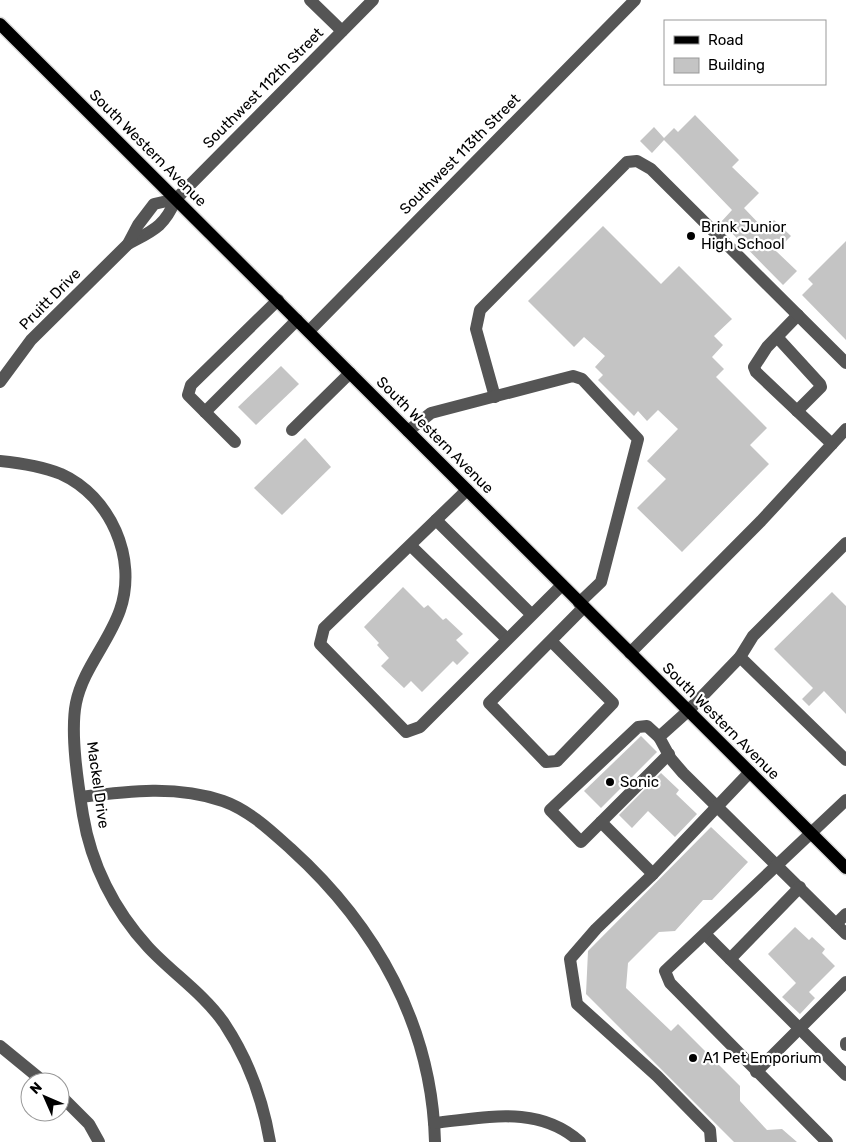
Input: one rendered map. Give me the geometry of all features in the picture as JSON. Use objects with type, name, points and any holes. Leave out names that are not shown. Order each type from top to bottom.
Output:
[{"type":"main road","name":"South Western Avenue","points":[[0,24],[846,868]]},
{"type":"street","points":[[310,0],[342,32]]},
{"type":"street","name":"Southwest 112th Street","points":[[176,199],[373,0]]},
{"type":"street","name":"Southwest 113th Street","points":[[309,332],[635,0]]},
{"type":"street","points":[[495,397],[476,329],[480,310],[627,162],[637,161],[651,169],[846,363]]},
{"type":"street","name":"Pruitt Drive","points":[[0,382],[32,340],[128,244],[154,204],[176,199]]},
{"type":"street","name":"Pruitt Drive","points":[[128,244],[167,220],[176,199]]},
{"type":"street","points":[[235,442],[188,396],[191,385],[278,300]]},
{"type":"street","points":[[798,315],[757,359],[754,367],[756,372],[832,444]]},
{"type":"street","points":[[205,412],[297,320]]},
{"type":"street","points":[[777,337],[821,387],[798,411]]},
{"type":"street","points":[[292,430],[350,373]]},
{"type":"street","points":[[408,431],[431,414],[573,376],[582,379],[638,439],[601,582],[551,641],[488,703],[546,762],[557,761],[613,704],[551,641]]},
{"type":"street","points":[[630,653],[761,521],[846,429]]},
{"type":"street","name":"Mackel Drive","points":[[0,461],[45,469],[60,474],[84,488],[104,509],[113,525],[124,555],[123,601],[113,626],[85,678],[76,701],[74,734],[88,839],[108,890],[121,913],[148,947],[204,999],[227,1028],[254,1081],[270,1142]]},
{"type":"street","points":[[467,490],[324,628],[320,644],[406,732],[420,728],[562,585]]},
{"type":"street","points":[[436,520],[532,615]]},
{"type":"street","points":[[658,737],[688,711],[740,657],[753,636],[846,543]]},
{"type":"street","points":[[411,546],[507,640]]},
{"type":"street","points":[[740,657],[846,760]]},
{"type":"street","points":[[669,754],[581,842],[550,810],[638,727],[647,726],[658,737],[669,754],[718,807],[846,934]]},
{"type":"street","points":[[711,1142],[710,1130],[657,1076],[577,1004],[570,960],[596,929],[653,874],[750,772]]},
{"type":"street","points":[[81,797],[171,790],[207,796],[225,802],[249,815],[269,829],[304,860],[351,912],[373,943],[402,997],[425,1060],[435,1142]]},
{"type":"street","points":[[827,1142],[670,983],[665,971],[779,866],[846,800]]},
{"type":"street","points":[[601,822],[653,874]]},
{"type":"street","points":[[730,959],[800,887]]},
{"type":"street","points":[[836,924],[846,914]]},
{"type":"street","points":[[705,934],[846,1075]]},
{"type":"street","points":[[756,1072],[846,982]]},
{"type":"street","points":[[0,1046],[32,1072]]},
{"type":"street","points":[[70,1105],[89,1124],[99,1142]]},
{"type":"street","points":[[434,1123],[527,1116],[557,1125],[580,1142]]},
{"type":"building","points":[[695,115],[739,160],[732,167],[759,193],[744,208],[765,230],[774,220],[791,236],[776,251],[797,271],[783,285],[721,222],[732,210],[678,154],[664,140],[652,153],[640,141],[654,127],[664,138],[674,128],[678,132]]},
{"type":"building","points":[[603,226],[661,284],[679,266],[732,319],[714,336],[723,345],[712,357],[724,369],[716,377],[767,428],[750,445],[769,464],[682,552],[637,508],[666,479],[647,461],[678,429],[658,410],[647,421],[638,411],[634,416],[598,380],[603,375],[595,367],[605,356],[584,337],[574,347],[528,301]]},
{"type":"building","points":[[846,241],[846,340],[802,295],[813,284],[808,279]]},
{"type":"building","points":[[281,366],[299,384],[256,425],[238,407]]},
{"type":"building","points":[[305,438],[331,467],[282,515],[254,488]]},
{"type":"building","points":[[403,587],[424,608],[428,605],[443,620],[446,618],[463,634],[456,640],[469,653],[457,665],[453,661],[422,692],[411,681],[404,688],[381,666],[389,658],[377,645],[379,643],[364,627]]},
{"type":"building","points":[[832,592],[846,606],[846,714],[824,691],[809,706],[802,699],[813,688],[774,649]]},
{"type":"building","name":"Sonic","points":[[641,736],[657,752],[601,808],[584,791]]},
{"type":"building","points":[[661,773],[679,790],[676,794],[697,814],[675,837],[648,811],[632,828],[619,815]]},
{"type":"building","points":[[711,827],[748,862],[712,900],[703,900],[675,931],[659,932],[628,963],[626,988],[671,1031],[678,1024],[740,1086],[740,1101],[767,1130],[782,1129],[797,1142],[734,1142],[586,994],[588,951]]},
{"type":"building","points":[[795,927],[809,940],[812,937],[825,949],[822,953],[835,966],[809,992],[815,998],[800,1014],[782,997],[796,983],[768,954]]},
{"type":"place","name":"Brink Junior High School","points":[[691,236]]},
{"type":"place","name":"Sonic","points":[[610,782]]},
{"type":"place","name":"A1 Pet Emporium","points":[[693,1058]]}]
